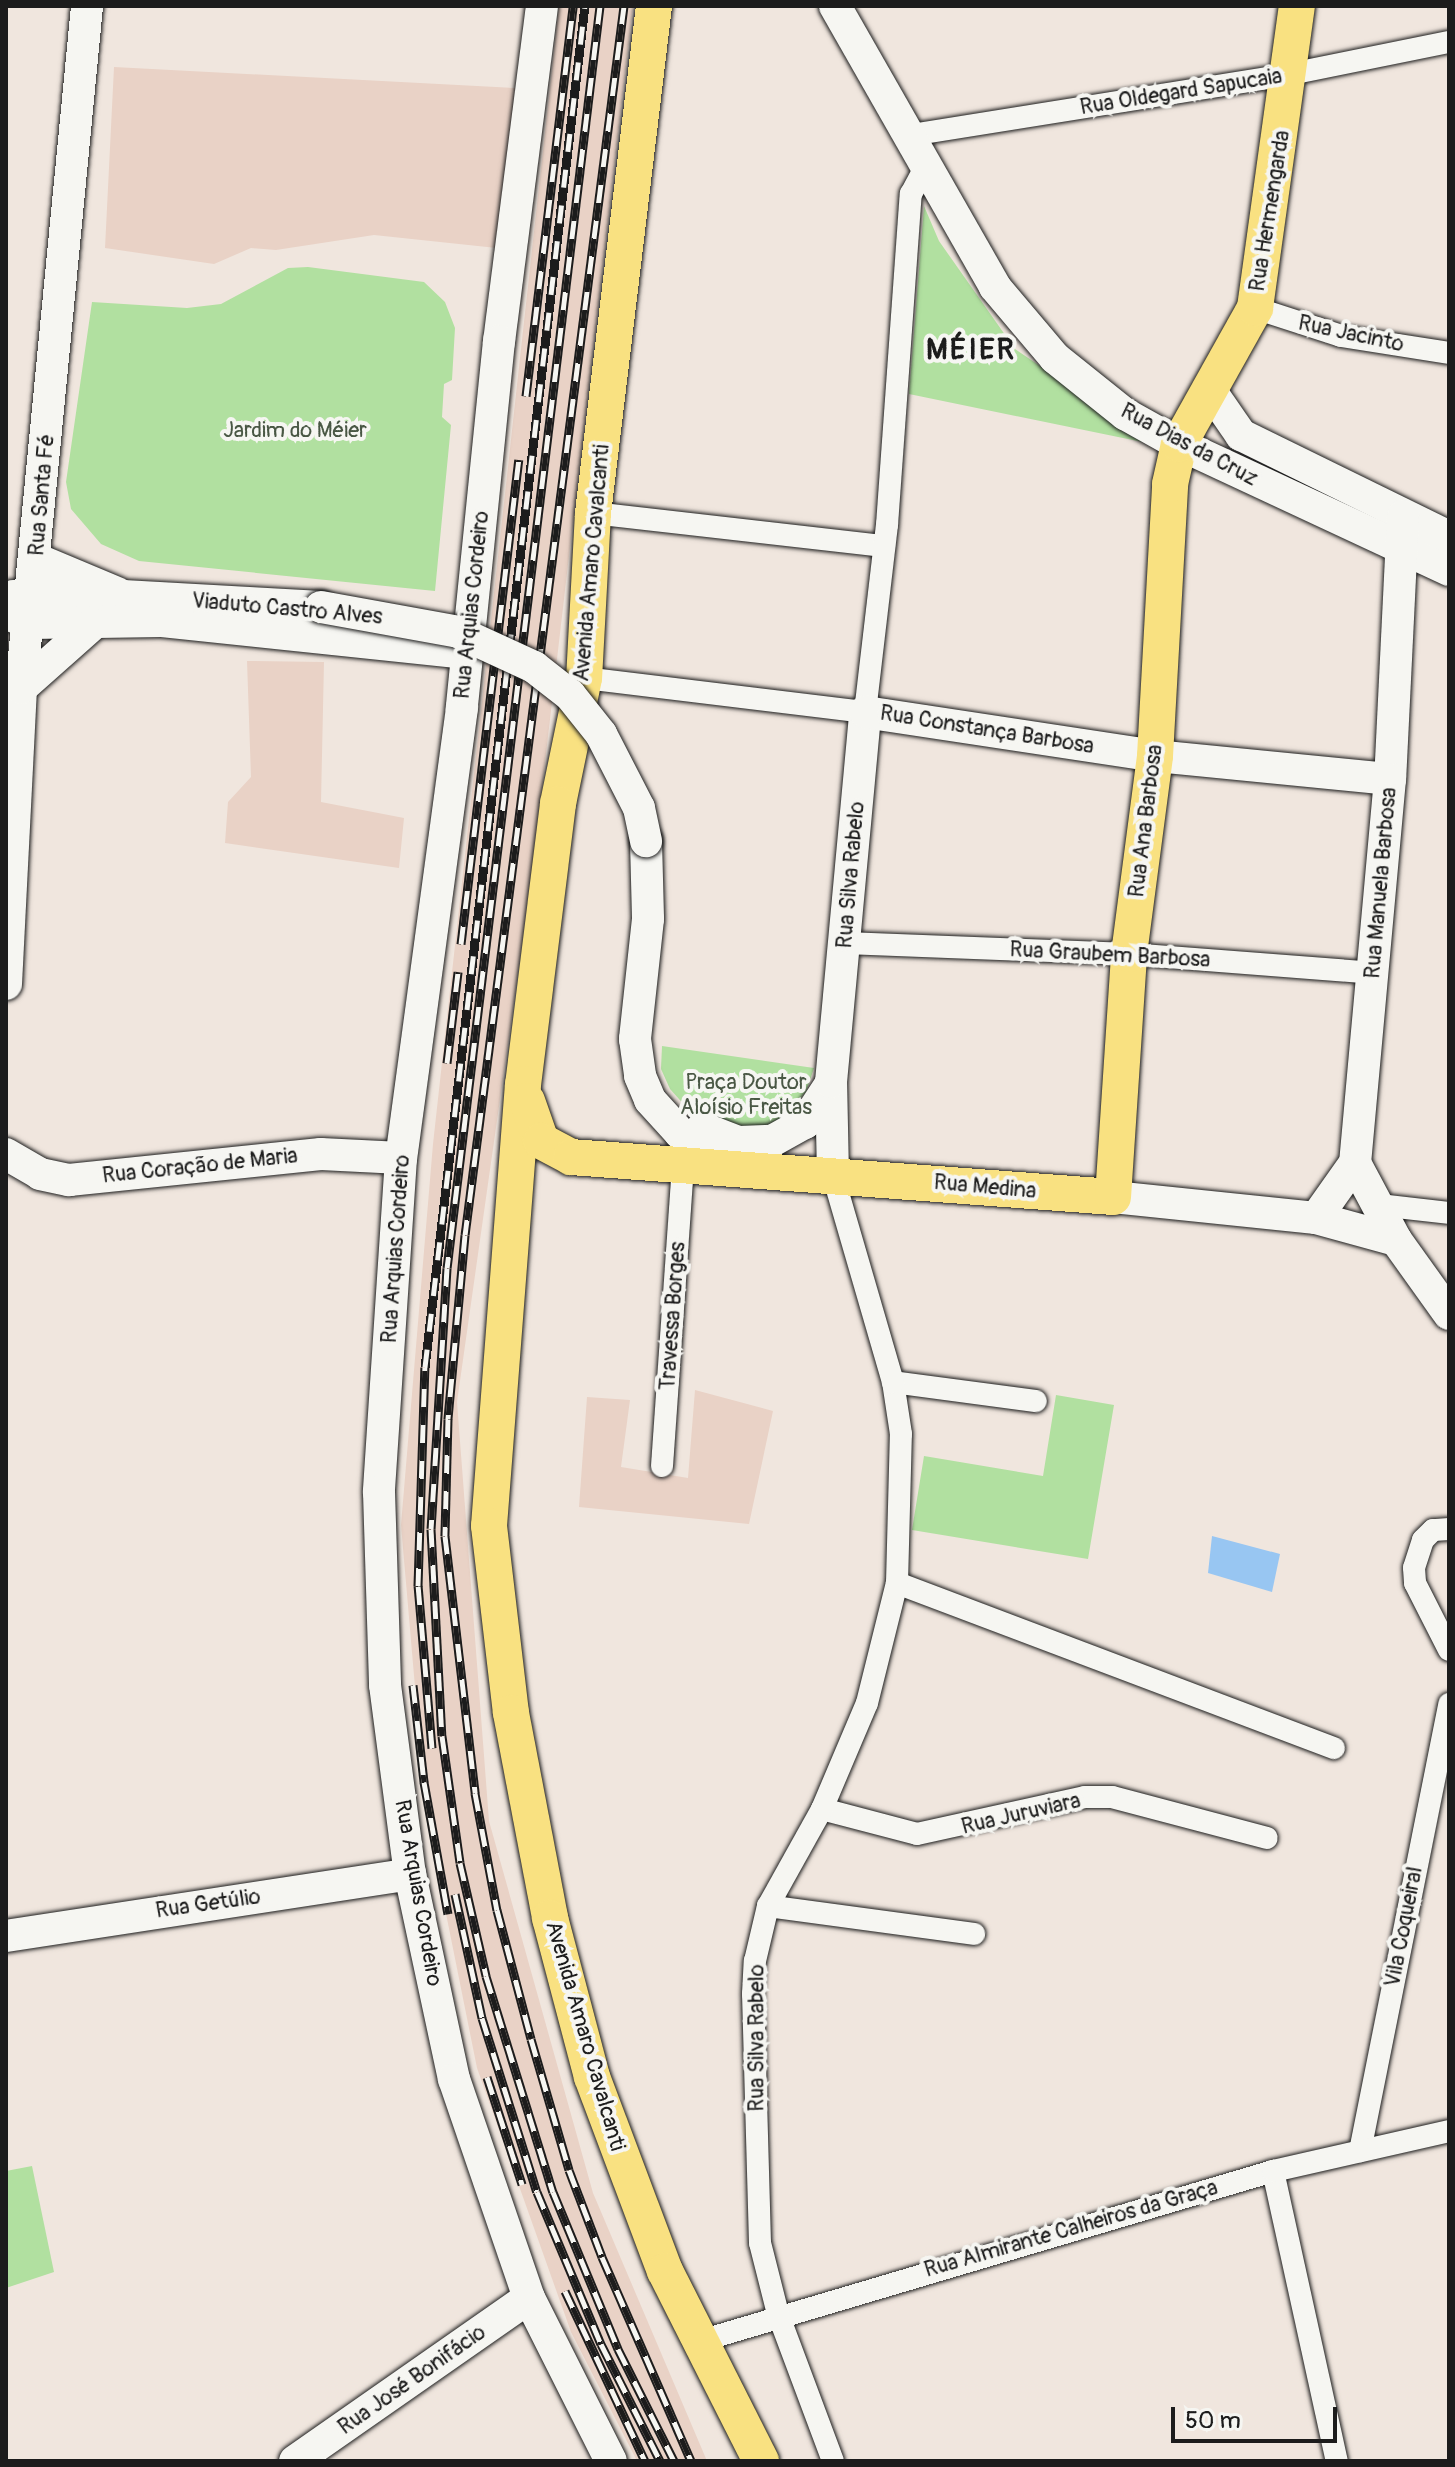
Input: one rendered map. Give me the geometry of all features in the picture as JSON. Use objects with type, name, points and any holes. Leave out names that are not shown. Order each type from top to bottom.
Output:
[{"type":"main road","name":"Avenida Amaro Cavalcanti","points":[[654,6],[593,513],[584,678],[558,804],[523,1084],[489,1526],[511,1713],[544,1889],[592,2077],[636,2203],[697,2342],[761,2461]]},
{"type":"main road","name":"Rua Hermengarda","points":[[1179,444],[1255,308],[1290,74],[1297,6]]},
{"type":"main road","name":"Rua Ana Barbosa","points":[[1113,1197],[1129,954],[1155,756],[1170,484],[1179,444]]},
{"type":"main road","name":"Rua Medina","points":[[523,1084],[534,1130],[546,1148],[571,1157],[1113,1197]]},
{"type":"main road","points":[[511,1229],[536,1179],[571,1157]]},
{"type":"main road","name":"Avenida Amaro Cavalcanti","points":[[497,1583],[514,1461],[520,1347],[508,1310]]},
{"type":"main road","points":[[499,1365],[514,1461]]},
{"type":"street","name":"Rua Santa Fé","points":[[6,984],[21,688],[19,607],[36,559],[87,6]]},
{"type":"street","name":"Rua Arquias Cordeiro","points":[[542,6],[464,653],[462,708],[401,1158],[379,1492],[385,1685],[410,1874],[454,2079],[529,2298],[611,2461]]},
{"type":"street","name":"Rua Dias da Cruz","points":[[835,6],[995,287],[1020,322],[1082,382],[1125,414],[1179,444],[1449,570]]},
{"type":"street","name":"Rua Oldegard Sapucaia","points":[[911,135],[1290,74],[1449,42]]},
{"type":"street","name":"Rua Silva Rabelo","points":[[833,2461],[778,2314],[760,2243],[754,2043],[755,1961],[768,1906],[822,1809],[867,1703],[897,1583],[903,1466],[893,1382],[833,1175],[831,1082],[865,712],[884,546],[911,194],[927,164]]},
{"type":"street","name":"Rua Jacinto","points":[[1255,308],[1341,336],[1449,353]]},
{"type":"street","name":"Rua Dias da Cruz","points":[[1210,390],[1241,435],[1449,537]]},
{"type":"street","points":[[593,513],[884,546]]},
{"type":"street","name":"Rua Manuela Barbosa","points":[[1355,1163],[1375,973],[1390,779],[1403,516]]},
{"type":"street","name":"Viaduto Castro Alves","points":[[36,559],[123,596]]},
{"type":"street","name":"Viaduto Castro Alves","points":[[19,607],[65,598],[123,596],[321,607],[458,632],[534,667],[570,695],[601,734],[639,808],[646,841],[648,919],[635,1039],[640,1076],[655,1105],[703,1149],[762,1171]]},
{"type":"street","points":[[19,607],[93,624],[162,621],[464,653]]},
{"type":"street","points":[[21,688],[93,624]]},
{"type":"street","name":"Rua Constança Barbosa","points":[[584,678],[865,712],[1155,756],[1390,779]]},
{"type":"street","name":"Rua Graubem Barbosa","points":[[845,943],[1129,954],[1375,973]]},
{"type":"street","points":[[655,1105],[718,1137],[758,1144],[790,1134],[805,1123],[831,1082]]},
{"type":"street","name":"Rua Coração de Maria","points":[[6,1154],[40,1174],[69,1180],[321,1154],[401,1158]]},
{"type":"street","points":[[1316,1218],[1355,1163],[1396,1240],[1449,1314]]},
{"type":"street","name":"Travessa Borges","points":[[662,1466],[683,1167]]},
{"type":"street","name":"Rua Medina","points":[[1113,1197],[1316,1218],[1396,1240]]},
{"type":"street","points":[[1379,1205],[1449,1213]]},
{"type":"street","points":[[893,1382],[1036,1401]]},
{"type":"street","points":[[1449,1529],[1433,1530],[1423,1540],[1414,1568],[1415,1583],[1449,1650]]},
{"type":"street","points":[[897,1583],[1334,1748]]},
{"type":"street","name":"Vila Coqueiral","points":[[1360,2151],[1449,1704]]},
{"type":"street","name":"Rua Juruviara","points":[[822,1809],[917,1834],[1085,1797],[1112,1797],[1267,1838]]},
{"type":"street","name":"Rua Getúlio","points":[[6,1936],[410,1874]]},
{"type":"street","points":[[768,1906],[974,1934]]},
{"type":"street","name":"Rua Almirante Calheiros da Graça","points":[[697,2342],[778,2314],[1273,2171],[1449,2131]]},
{"type":"street","points":[[1273,2171],[1337,2461]]},
{"type":"street","name":"Rua José Bonifácio","points":[[295,2461],[529,2298]]},
{"type":"shaded area","points":[[559,6],[633,6],[532,874],[457,1402],[489,1821],[593,2193],[707,2461],[637,2461],[571,2332],[477,2068],[426,1814],[401,1525],[433,1144]]},
{"type":"shaded area","points":[[114,67],[515,88],[506,249],[374,235],[276,250],[251,248],[214,264],[105,248]]},
{"type":"shaded area","points":[[247,661],[324,662],[321,802],[404,818],[399,868],[225,843],[228,802],[251,777]]},
{"type":"shaded area","points":[[695,1390],[773,1411],[749,1524],[579,1507],[587,1397],[630,1400],[621,1467],[688,1478]]},
{"type":"green space","points":[[924,206],[939,241],[1015,349],[1157,445],[909,394]]},
{"type":"green space","name":"Jardim do Méier","points":[[308,267],[424,282],[445,302],[455,328],[452,380],[444,384],[442,417],[451,425],[435,591],[139,561],[101,544],[71,509],[66,482],[92,302],[187,308],[221,304],[288,268]]},
{"type":"green space","name":"Praça Doutor Aloísio Freitas","points":[[662,1046],[814,1068],[806,1092],[772,1129],[713,1125],[687,1108],[670,1089],[661,1069]]},
{"type":"green space","points":[[1056,1395],[1114,1405],[1088,1559],[912,1530],[924,1456],[1043,1476]]},
{"type":"green space","points":[[32,2166],[54,2272],[6,2288],[6,2171]]},
{"type":"water","points":[[1212,1536],[1280,1554],[1272,1592],[1208,1573]]},
{"type":"railway","points":[[526,396],[573,6]]},
{"type":"railway","points":[[432,1748],[418,1586],[425,1367],[585,6]]},
{"type":"railway","points":[[600,6],[447,1268],[431,1529],[442,1736],[460,1863],[486,1976],[553,2192],[618,2349],[674,2461]]},
{"type":"railway","points":[[624,6],[465,1235],[448,1419],[445,1536],[475,1793],[497,1910],[531,2039],[569,2170],[602,2257],[691,2461]]},
{"type":"railway","points":[[461,944],[519,459]]},
{"type":"railway","points":[[447,1063],[458,972]]},
{"type":"railway","points":[[413,1685],[424,1782],[448,1914]]},
{"type":"railway","points":[[455,1894],[482,2018],[537,2192],[601,2344],[660,2461]]},
{"type":"railway","points":[[487,2077],[522,2184]]},
{"type":"railway","points":[[565,2291],[645,2461]]},
{"type":"district","name":"MÉIER","points":[[971,350]]}]
